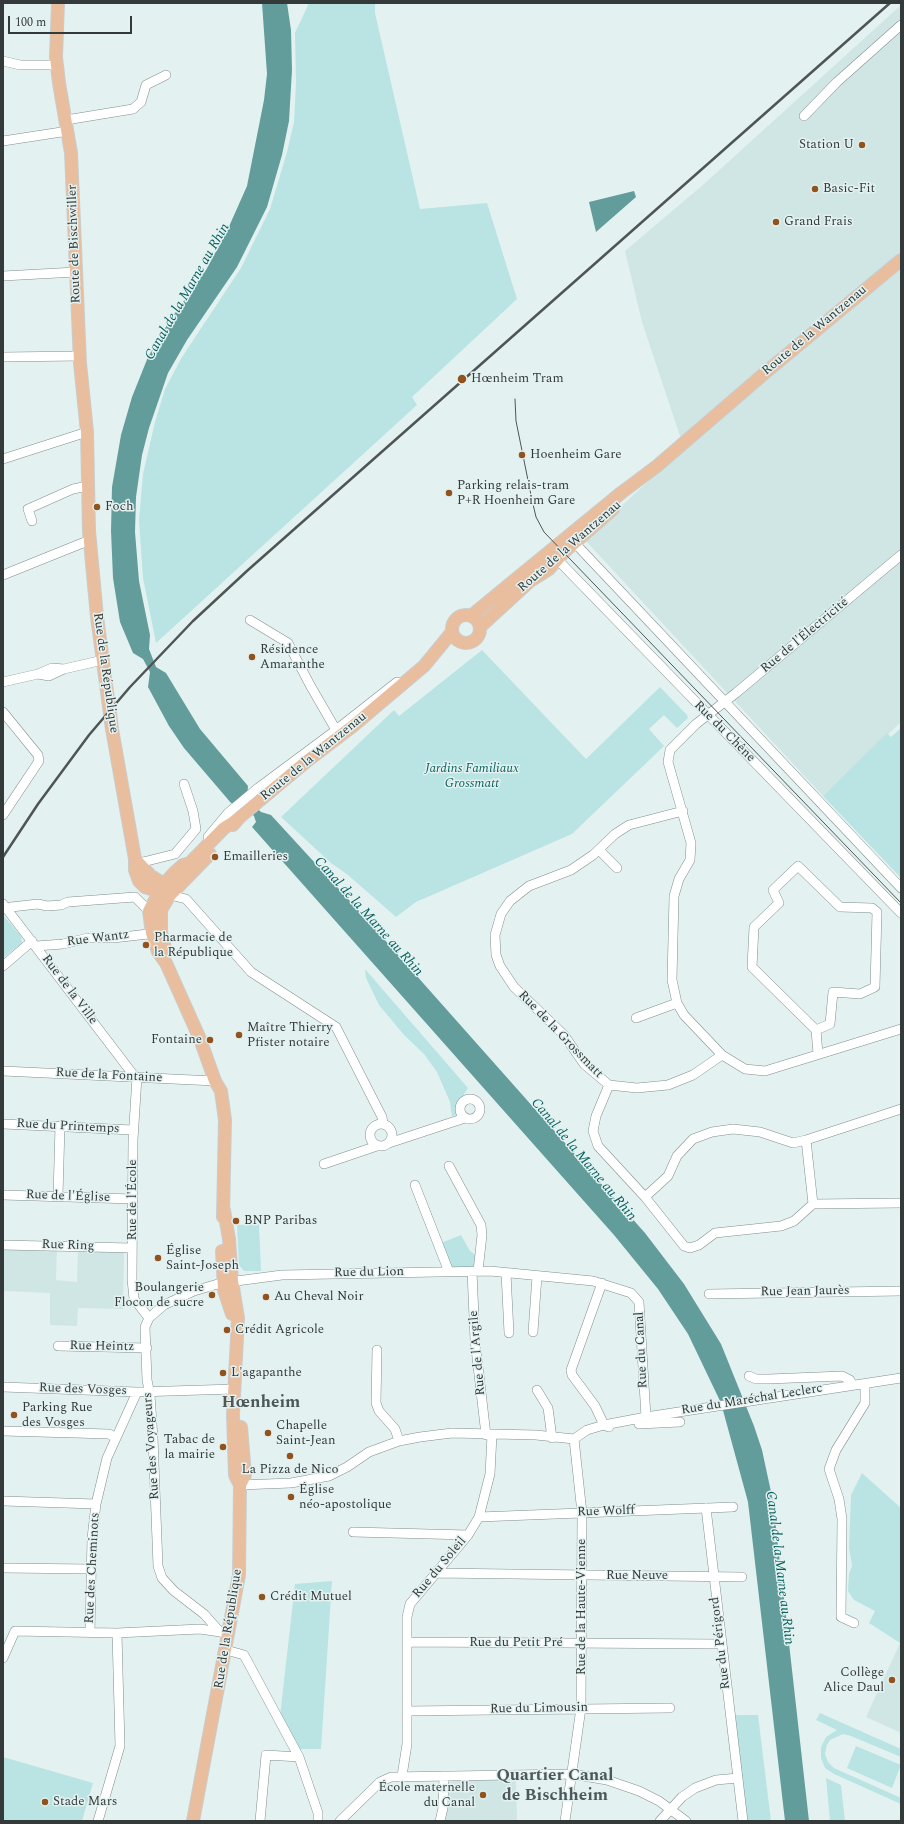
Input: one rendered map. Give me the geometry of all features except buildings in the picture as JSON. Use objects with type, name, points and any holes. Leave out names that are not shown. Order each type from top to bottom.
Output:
[{"type":"main road","name":"Route de Bischwiller","points":[[58,3],[55,44],[72,159],[80,356],[87,432],[88,486]]},
{"type":"main road","name":"Route de la Wantzenau","points":[[164,891],[183,865],[190,863],[262,792],[424,666],[452,632],[453,624],[458,617],[462,615],[471,616],[553,555],[621,493],[657,466],[730,405],[766,372],[901,260]]},
{"type":"main road","name":"Route de la Wantzenau","points":[[730,405],[774,375],[872,294],[901,265]]},
{"type":"main road","name":"Rue de la République","points":[[88,486],[90,540],[97,617],[115,746],[137,861]]},
{"type":"main road","name":"Route de la Wantzenau","points":[[424,666],[433,663],[459,642],[468,644],[477,640],[480,636],[480,626],[530,582],[549,569],[553,555]]},
{"type":"main road","points":[[471,616],[478,621],[480,626]]},
{"type":"main road","points":[[452,632],[459,642]]},
{"type":"main road","name":"Route de la Wantzenau","points":[[164,891],[198,868],[237,815]]},
{"type":"main road","points":[[137,861],[164,891],[149,911]]},
{"type":"main road","name":"Rue de la République","points":[[156,933],[164,891]]},
{"type":"main road","name":"Rue de la République","points":[[149,911],[156,933],[166,950],[166,963],[202,1044],[215,1081],[221,1091],[224,1104],[224,1210],[222,1235],[228,1282],[226,1298],[237,1330],[235,1389],[240,1408],[245,1475],[240,1485],[239,1575],[224,1633],[226,1650],[208,1748],[192,1821]]},
{"type":"street","points":[[804,116],[837,82],[901,25]]},
{"type":"street","points":[[3,61],[20,65],[57,65]]},
{"type":"street","points":[[3,141],[133,109],[141,102],[146,85],[166,75]]},
{"type":"street","points":[[3,276],[76,272]]},
{"type":"street","points":[[3,357],[80,356]]},
{"type":"street","points":[[3,459],[87,432]]},
{"type":"street","points":[[32,521],[28,509],[73,489],[88,486]]},
{"type":"street","name":"Rue du Chêne","points":[[571,539],[901,888]]},
{"type":"street","points":[[3,575],[90,540]]},
{"type":"street","name":"Rue du Chêne","points":[[553,555],[901,912]]},
{"type":"street","name":"Rue de l'Électricité","points":[[677,1003],[672,980],[674,896],[679,879],[690,860],[691,843],[668,762],[670,750],[696,724],[901,555]]},
{"type":"street","points":[[250,620],[288,643],[336,730]]},
{"type":"street","points":[[3,682],[38,674],[49,676],[64,669],[103,660]]},
{"type":"street","name":"Route de la Wantzenau","points":[[262,792],[410,671],[424,666]]},
{"type":"street","points":[[3,712],[38,755],[39,761],[3,815]]},
{"type":"street","points":[[137,861],[175,854],[196,828],[193,811],[184,784]]},
{"type":"street","name":"Rue de la Grossmatt","points":[[683,811],[629,825],[615,834],[599,850],[571,870],[529,886],[510,900],[501,914],[495,935],[496,955],[500,966],[514,987],[564,1035],[584,1064],[609,1085],[637,1088],[668,1085],[693,1075],[722,1055]]},
{"type":"street","points":[[599,850],[617,868]]},
{"type":"street","points":[[816,1030],[830,1024],[832,992],[860,994],[875,987],[877,912],[872,908],[840,907],[798,866],[773,890],[779,903],[754,927],[752,967],[816,1030],[818,1054]]},
{"type":"street","points":[[164,891],[186,899],[251,972],[336,1027],[382,1117],[383,1124]]},
{"type":"street","points":[[5,906],[11,907],[38,904],[47,906],[61,905],[68,902],[135,897],[149,911]]},
{"type":"street","name":"Rue de la Ville","points":[[5,906],[136,1077]]},
{"type":"street","name":"Rue Wantz","points":[[34,943],[63,944],[88,938],[113,938],[156,933]]},
{"type":"street","points":[[3,966],[34,943]]},
{"type":"street","points":[[636,1018],[677,1003],[684,1015],[722,1055],[745,1069],[765,1071],[901,1029]]},
{"type":"street","name":"Rue de la Fontaine","points":[[3,1071],[215,1081]]},
{"type":"street","name":"Rue de l'École","points":[[136,1077],[133,1130],[132,1279],[134,1299],[149,1318]]},
{"type":"street","points":[[609,1085],[596,1116],[593,1131],[598,1146],[645,1198],[684,1246],[690,1248],[700,1245],[715,1233],[781,1226],[794,1221],[813,1204],[901,1203]]},
{"type":"street","points":[[645,1198],[668,1176],[677,1156],[693,1139],[712,1132],[733,1129],[760,1132],[793,1143],[901,1109]]},
{"type":"street","points":[[324,1164],[377,1146],[384,1146],[389,1143],[465,1118]]},
{"type":"street","name":"Rue du Printemps","points":[[3,1124],[133,1130]]},
{"type":"street","points":[[383,1124],[392,1132],[389,1143]]},
{"type":"street","points":[[377,1146],[371,1141],[370,1134],[372,1128],[383,1124]]},
{"type":"street","points":[[58,1196],[60,1126]]},
{"type":"street","points":[[806,1140],[813,1204]]},
{"type":"street","name":"Rue de l'Argile","points":[[449,1166],[481,1225],[482,1235],[475,1271],[475,1340],[484,1413],[489,1435]]},
{"type":"street","points":[[415,1185],[449,1272]]},
{"type":"street","name":"Rue de l'Église","points":[[3,1195],[133,1199]]},
{"type":"street","name":"Rue Ring","points":[[3,1244],[132,1248]]},
{"type":"street","name":"Rue du Lion","points":[[228,1282],[282,1275],[475,1271],[602,1283]]},
{"type":"street","points":[[506,1273],[509,1333]]},
{"type":"street","points":[[533,1332],[537,1276]]},
{"type":"street","points":[[149,1318],[164,1305],[194,1291],[228,1282]]},
{"type":"street","points":[[602,1283],[571,1370],[572,1375],[596,1406],[604,1425]]},
{"type":"street","name":"Rue du Canal","points":[[602,1283],[630,1293],[639,1302],[646,1417]]},
{"type":"street","name":"Rue Jean Jaurès","points":[[709,1294],[901,1291]]},
{"type":"street","name":"Rue des Voyageurs","points":[[149,1318],[146,1327],[148,1391],[150,1395],[153,1438],[158,1566],[162,1578],[174,1591],[204,1614],[224,1633]]},
{"type":"street","name":"Rue Heintz","points":[[58,1346],[147,1348]]},
{"type":"street","points":[[377,1350],[376,1403],[379,1411],[391,1422],[399,1441]]},
{"type":"street","points":[[748,1376],[756,1379],[842,1376],[850,1380],[852,1385]]},
{"type":"street","name":"Rue du Maréchal Leclerc","points":[[574,1439],[587,1430],[604,1425],[646,1417],[749,1400],[901,1378]]},
{"type":"street","points":[[854,1623],[841,1617],[842,1519],[839,1499],[829,1469],[836,1450],[865,1403],[865,1384]]},
{"type":"street","name":"Rue des Vosges","points":[[3,1387],[137,1392],[235,1389]]},
{"type":"street","points":[[538,1390],[548,1408],[552,1438]]},
{"type":"street","name":"Rue des Cheminots","points":[[90,1632],[92,1538],[96,1504],[107,1458],[137,1392]]},
{"type":"street","name":"Rue du Maréchal Leclerc","points":[[604,1425],[614,1428],[649,1422],[680,1422]]},
{"type":"street","points":[[3,1431],[109,1434],[116,1438]]},
{"type":"street","points":[[240,1485],[291,1484],[329,1476],[347,1467],[369,1452],[399,1441],[452,1433],[536,1435],[552,1438],[574,1439]]},
{"type":"street","name":"Rue du Soleil","points":[[402,1776],[407,1744],[407,1617],[410,1604],[468,1536],[479,1517],[490,1474],[489,1435]]},
{"type":"street","name":"Rue de la Haute-Vienne","points":[[565,1821],[581,1708],[582,1513],[574,1439]]},
{"type":"street","points":[[3,1501],[96,1504]]},
{"type":"street","name":"Rue Wolff","points":[[479,1517],[733,1507]]},
{"type":"street","name":"Rue du Périgord","points":[[706,1508],[743,1821]]},
{"type":"street","points":[[354,1532],[468,1536]]},
{"type":"street","points":[[3,1568],[92,1569]]},
{"type":"street","name":"Rue Neuve","points":[[435,1573],[742,1577]]},
{"type":"street","points":[[3,1658],[15,1631],[117,1633],[196,1629],[224,1633]]},
{"type":"street","points":[[98,1821],[120,1746],[117,1633]]},
{"type":"street","name":"Rue du Petit Pré","points":[[407,1642],[721,1644]]},
{"type":"street","points":[[226,1650],[244,1655],[299,1757],[318,1813],[318,1821]]},
{"type":"street","name":"Rue du Limousin","points":[[407,1711],[670,1708]]},
{"type":"street","points":[[260,1821],[266,1755],[299,1757]]},
{"type":"street","points":[[340,1821],[380,1782],[391,1777],[572,1774],[617,1783],[647,1795],[670,1808],[686,1821]]},
{"type":"street","points":[[440,1821],[444,1800],[444,1776]]},
{"type":"street","points":[[660,1821],[670,1808],[688,1792],[703,1784],[716,1780],[738,1778]]},
{"type":"shaded area","points":[[901,5],[901,722],[823,796],[585,540],[684,448],[642,322],[625,251],[704,184]]},
{"type":"shaded area","points":[[3,1248],[57,1250],[56,1280],[77,1282],[78,1250],[124,1252],[123,1309],[78,1308],[77,1326],[50,1325],[50,1293],[3,1291]]},
{"type":"shaded area","name":"Collège Alice Daul","points":[[901,1641],[901,1733],[866,1717]]},
{"type":"shaded area","name":"École maternelle du Canal","points":[[452,1780],[516,1780],[517,1821],[444,1821],[448,1807],[449,1783]]},
{"type":"green space","points":[[309,3],[375,3],[375,13],[420,209],[487,203],[517,299],[412,397],[417,405],[156,643],[143,578],[139,520],[143,474],[155,422],[165,389],[182,357],[241,268],[270,209],[287,152],[294,122],[296,83],[295,33]]},
{"type":"green space","name":"Jardins Familiaux Grossmatt","points":[[482,650],[586,759],[660,687],[687,715],[688,718],[677,728],[664,715],[649,729],[664,746],[572,834],[416,902],[396,917],[348,875],[331,863],[281,817],[394,710],[399,716]]},
{"type":"green space","points":[[901,728],[901,878],[823,796],[887,733],[891,737]]},
{"type":"green space","points":[[3,915],[21,936],[22,943],[3,958]]},
{"type":"green space","points":[[365,969],[468,1088],[457,1105],[457,1115],[452,1116],[450,1102],[437,1072],[424,1054],[404,1035],[379,1005],[366,978]]},
{"type":"green space","points":[[259,1224],[261,1271],[244,1271],[239,1265],[237,1225]]},
{"type":"green space","points":[[461,1235],[470,1251],[477,1256],[476,1268],[451,1269],[441,1243]]},
{"type":"green space","points":[[862,1473],[901,1508],[900,1643],[869,1623],[875,1611],[854,1600],[848,1591],[849,1574],[852,1566],[849,1547],[851,1495]]},
{"type":"green space","points":[[332,1581],[321,1749],[299,1749],[280,1716],[295,1584]]},
{"type":"green space","points":[[820,1713],[901,1749],[901,1757],[843,1734],[830,1740],[825,1754],[828,1762],[834,1768],[901,1798],[901,1804],[834,1774],[825,1768],[821,1758],[821,1747],[826,1737],[837,1730],[816,1720]]},
{"type":"green space","points":[[735,1715],[758,1715],[771,1821],[747,1821]]},
{"type":"green space","points":[[856,1746],[901,1765],[892,1788],[847,1768]]},
{"type":"green space","name":"Stade Mars","points":[[3,1757],[93,1783],[82,1821],[3,1821]]},
{"type":"green space","points":[[826,1778],[841,1785],[845,1821],[830,1821]]},
{"type":"water","name":"Canal de la Marne au Rhin","points":[[262,3],[287,3],[291,30],[292,70],[289,121],[282,155],[267,207],[237,267],[187,340],[168,373],[149,428],[142,455],[136,497],[135,532],[139,581],[150,635],[149,649],[156,667],[166,673],[200,729],[248,786],[247,797],[250,801],[261,812],[271,815],[360,912],[645,1233],[684,1284],[721,1344],[762,1450],[773,1501],[809,1821],[785,1821],[748,1502],[721,1403],[688,1334],[658,1289],[614,1235],[252,827],[256,822],[254,816],[241,803],[231,803],[184,748],[169,726],[148,687],[150,672],[143,659],[133,653],[120,622],[113,578],[111,531],[112,487],[121,435],[132,397],[148,357],[170,320],[206,270],[227,231],[247,186],[264,100],[267,74]]},
{"type":"water","points":[[634,191],[636,197],[596,232],[589,202]]},
{"type":"tram line","points":[[515,399],[516,421],[532,500],[536,517],[544,532],[901,903]]},
{"type":"railway","points":[[3,857],[38,804],[89,735],[130,687],[193,621],[248,570],[890,3]]},
{"type":"place","name":"Station U","points":[[862,145]]},
{"type":"place","name":"Basic-Fit","points":[[815,189]]},
{"type":"place","name":"Grand Frais","points":[[776,222]]},
{"type":"place","name":"Hœnheim Tram","points":[[462,379]]},
{"type":"place","name":"Hoenheim Gare","points":[[522,455]]},
{"type":"place","name":"Parking relais-tram P+R Hoenheim Gare","points":[[449,493]]},
{"type":"place","name":"Foch","points":[[97,507]]},
{"type":"place","name":"Résidence Amaranthe","points":[[252,657]]},
{"type":"place","name":"Emailleries","points":[[215,857]]},
{"type":"place","name":"Pharmacie de la République","points":[[146,945]]},
{"type":"place","name":"Maître Thierry Pfister notaire","points":[[239,1035]]},
{"type":"place","name":"Fontaine","points":[[210,1040]]},
{"type":"place","name":"BNP Paribas","points":[[236,1221]]},
{"type":"place","name":"Église Saint-Joseph","points":[[158,1258]]},
{"type":"place","name":"Boulangerie Flocon de sucre","points":[[212,1295]]},
{"type":"place","name":"Au Cheval Noir","points":[[266,1297]]},
{"type":"place","name":"Crédit Agricole","points":[[227,1330]]},
{"type":"place","name":"L'agapanthe","points":[[223,1373]]},
{"type":"place","name":"Parking Rue des Vosges","points":[[14,1415]]},
{"type":"place","name":"Chapelle Saint-Jean","points":[[268,1433]]},
{"type":"place","name":"Tabac de la mairie","points":[[223,1447]]},
{"type":"place","name":"La Pizza de Nico","points":[[290,1456]]},
{"type":"place","name":"Église néo-apostolique","points":[[291,1497]]},
{"type":"place","name":"Crédit Mutuel","points":[[262,1597]]},
{"type":"place","name":"Collège Alice Daul","points":[[892,1680]]},
{"type":"place","name":"École maternelle du Canal","points":[[483,1795]]},
{"type":"place","name":"Stade Mars","points":[[45,1802]]},
{"type":"district","name":"Hœnheim","points":[[261,1404]]},
{"type":"district","name":"Quartier Canal de Bischheim","points":[[555,1787]]}]
